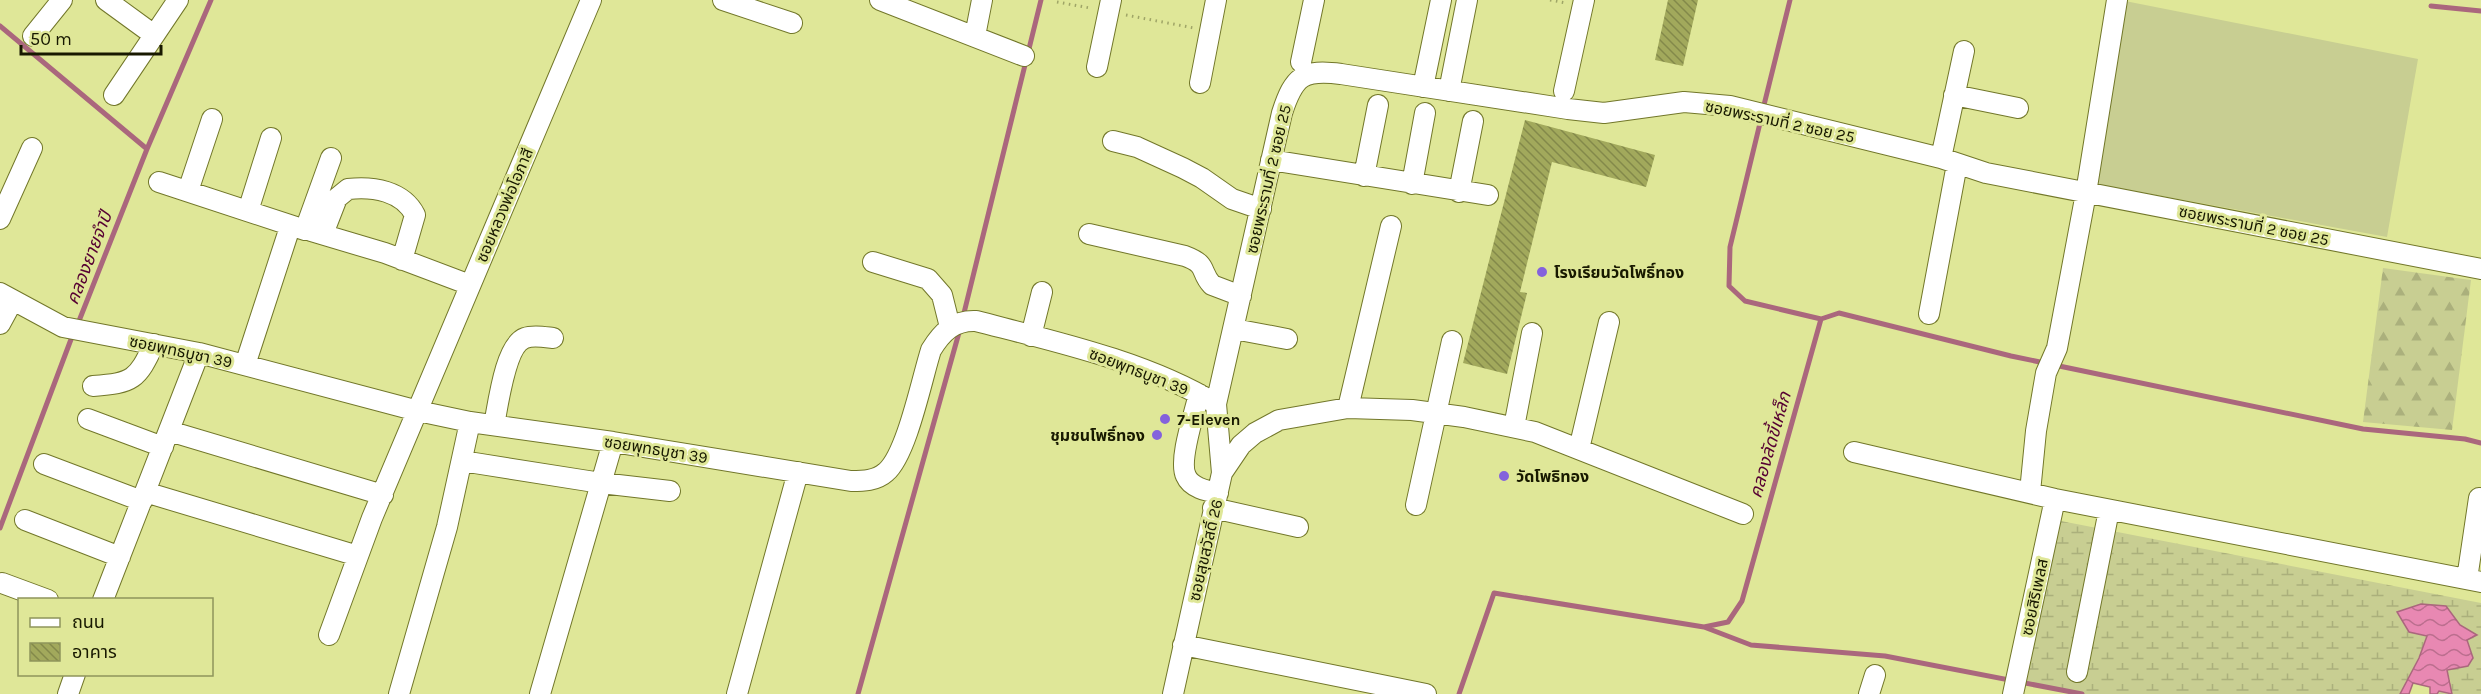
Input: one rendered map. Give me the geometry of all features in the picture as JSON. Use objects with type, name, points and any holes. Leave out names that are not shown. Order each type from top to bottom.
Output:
[{"type":"street","points":[[33,36],[62,0]]},
{"type":"street","points":[[106,0],[154,35]]},
{"type":"street","points":[[114,94],[178,0]]},
{"type":"street","name":"ซอยหลวงพ่อโอภาสี","points":[[329,635],[383,495],[591,0]]},
{"type":"street","points":[[723,0],[792,23]]},
{"type":"street","points":[[880,0],[1024,56]]},
{"type":"street","points":[[975,36],[982,0]]},
{"type":"street","points":[[1200,83],[1216,0]]},
{"type":"street","points":[[1301,62],[1314,0]]},
{"type":"street","points":[[1423,87],[1441,0]]},
{"type":"street","points":[[1449,92],[1467,0]]},
{"type":"street","points":[[1564,91],[1584,0]]},
{"type":"street","points":[[2030,492],[2036,431],[2046,373],[2057,348],[2118,0]]},
{"type":"street","points":[[1097,67],[1110,6]]},
{"type":"street","points":[[1929,314],[1949,161],[1954,95],[1964,51]]},
{"type":"street","name":"ซอยพระรามที่ 2 ซอย 25","points":[[1216,404],[1286,100],[1302,77],[1308,73],[1320,71],[1449,92],[1604,113],[1684,102],[1730,106],[1949,161],[1997,176],[2481,269]]},
{"type":"street","points":[[1954,95],[2018,108]]},
{"type":"street","points":[[1364,176],[1378,105]]},
{"type":"street","points":[[1412,184],[1425,113]]},
{"type":"street","points":[[188,191],[212,119]]},
{"type":"street","points":[[1459,192],[1473,122]]},
{"type":"street","points":[[248,211],[271,138]]},
{"type":"street","points":[[1113,141],[1137,147],[1174,164],[1202,178],[1232,199],[1260,209]]},
{"type":"street","points":[[0,219],[32,148]]},
{"type":"street","points":[[245,365],[306,230],[331,158]]},
{"type":"street","points":[[1271,160],[1488,195]]},
{"type":"street","points":[[159,182],[402,260],[470,285]]},
{"type":"street","points":[[306,230],[348,189],[373,189],[392,194],[410,205],[415,215],[402,260]]},
{"type":"street","points":[[1348,408],[1391,226]]},
{"type":"street","points":[[1089,234],[1197,260],[1212,285],[1241,296]]},
{"type":"street","points":[[873,262],[928,279],[942,295],[950,327]]},
{"type":"street","points":[[1031,336],[1042,292]]},
{"type":"street","points":[[0,324],[6,296]]},
{"type":"street","name":"ซอยพุทธบูชา 39","points":[[6,296],[63,327],[199,353],[418,411],[470,422],[613,442],[851,481],[869,481],[885,473],[896,460],[931,350],[938,337],[950,327],[964,321],[976,321],[1093,352],[1199,394],[1216,404]]},
{"type":"street","points":[[1579,449],[1609,322]]},
{"type":"street","points":[[1234,329],[1287,339]]},
{"type":"street","points":[[1514,427],[1532,333]]},
{"type":"street","points":[[494,425],[509,356],[516,345],[524,338],[553,338]]},
{"type":"street","points":[[1416,505],[1452,341]]},
{"type":"street","points":[[93,386],[131,380],[142,369],[153,344]]},
{"type":"street","points":[[105,598],[199,353]]},
{"type":"street","points":[[1199,394],[1183,466],[1186,478],[1216,500],[1298,527]]},
{"type":"street","name":"ซอยสุขสวัสดิ์ 26","points":[[1173,694],[1222,473],[1216,404]]},
{"type":"street","points":[[1222,473],[1241,446],[1255,433],[1279,420],[1348,408],[1373,407],[1438,412],[1535,432],[1743,514]]},
{"type":"street","points":[[88,419],[383,495]]},
{"type":"street","points":[[399,694],[447,527],[470,422]]},
{"type":"street","points":[[540,694],[613,442]]},
{"type":"street","points":[[1854,452],[2055,499],[2474,580],[2479,498]]},
{"type":"street","points":[[462,461],[601,483],[670,491]]},
{"type":"street","points":[[44,464],[144,496],[358,556]]},
{"type":"street","points":[[737,694],[798,472]]},
{"type":"street","name":"ซอยสิริเพลส","points":[[2013,694],[2055,499]]},
{"type":"street","points":[[2077,672],[2109,510]]},
{"type":"street","points":[[25,520],[120,557]]},
{"type":"street","points":[[2,583],[43,598]]},
{"type":"street","points":[[1184,645],[1426,694]]},
{"type":"street","points":[[1869,694],[1875,675]]},
{"type":"street","points":[[68,694],[75,676]]},
{"type":"path","points":[[1057,2],[1110,6],[1210,32]]},
{"type":"green space","points":[[2125,1],[2418,59],[2387,237],[2096,184]]},
{"type":"green space","points":[[2383,268],[2471,280],[2452,430],[2363,422]]},
{"type":"green space","points":[[2061,521],[2481,603],[2481,694],[2437,694],[2451,683],[2447,670],[2473,658],[2460,625],[2446,606],[2427,635],[2419,658],[2400,694],[2080,694],[2024,685]]},
{"type":"water","points":[[2421,604],[2446,606],[2460,625],[2477,635],[2467,640],[2473,658],[2468,666],[2447,670],[2452,694],[2439,691],[2437,694],[2430,694],[2430,687],[2413,683],[2409,694],[2400,694],[2419,658],[2427,636],[2409,632],[2397,612]]},
{"type":"building","points":[[1668,0],[1698,0],[1683,66],[1655,60]]},
{"type":"building","points":[[1525,120],[1655,155],[1646,187],[1552,162],[1520,292],[1527,293],[1507,374],[1463,363]]},
{"type":"waterway","name":"คลองยายจำปี","points":[[77,326],[147,149],[211,0]]},
{"type":"waterway","points":[[963,317],[1041,0]]},
{"type":"waterway","name":"คลองลัดขี้เหล็ก","points":[[1763,109],[1790,0]]},
{"type":"waterway","points":[[2431,6],[2481,11]]},
{"type":"waterway","points":[[0,26],[147,149]]},
{"type":"waterway","name":"คลองลัดขี้เหล็ก","points":[[1459,694],[1494,593],[1704,627],[1728,622],[1742,601],[1821,319],[1745,301],[1729,286],[1730,247],[1761,119]]},
{"type":"waterway","points":[[1821,319],[1839,313],[2011,356],[2363,429],[2465,439],[2481,443]]},
{"type":"waterway","points":[[858,694],[960,329]]},
{"type":"waterway","name":"คลองยายจำปี","points":[[0,528],[73,334]]},
{"type":"waterway","points":[[1704,627],[1751,645],[1885,656],[2082,694]]},
{"type":"place","name":"โรงเรียนวัดโพธิ์ทอง","points":[[1542,272]]},
{"type":"place","name":"7-Eleven","points":[[1165,419]]},
{"type":"place","name":"ชุมชนโพธิ์ทอง","points":[[1157,435]]},
{"type":"place","name":"วัดโพธิทอง","points":[[1504,476]]}]
